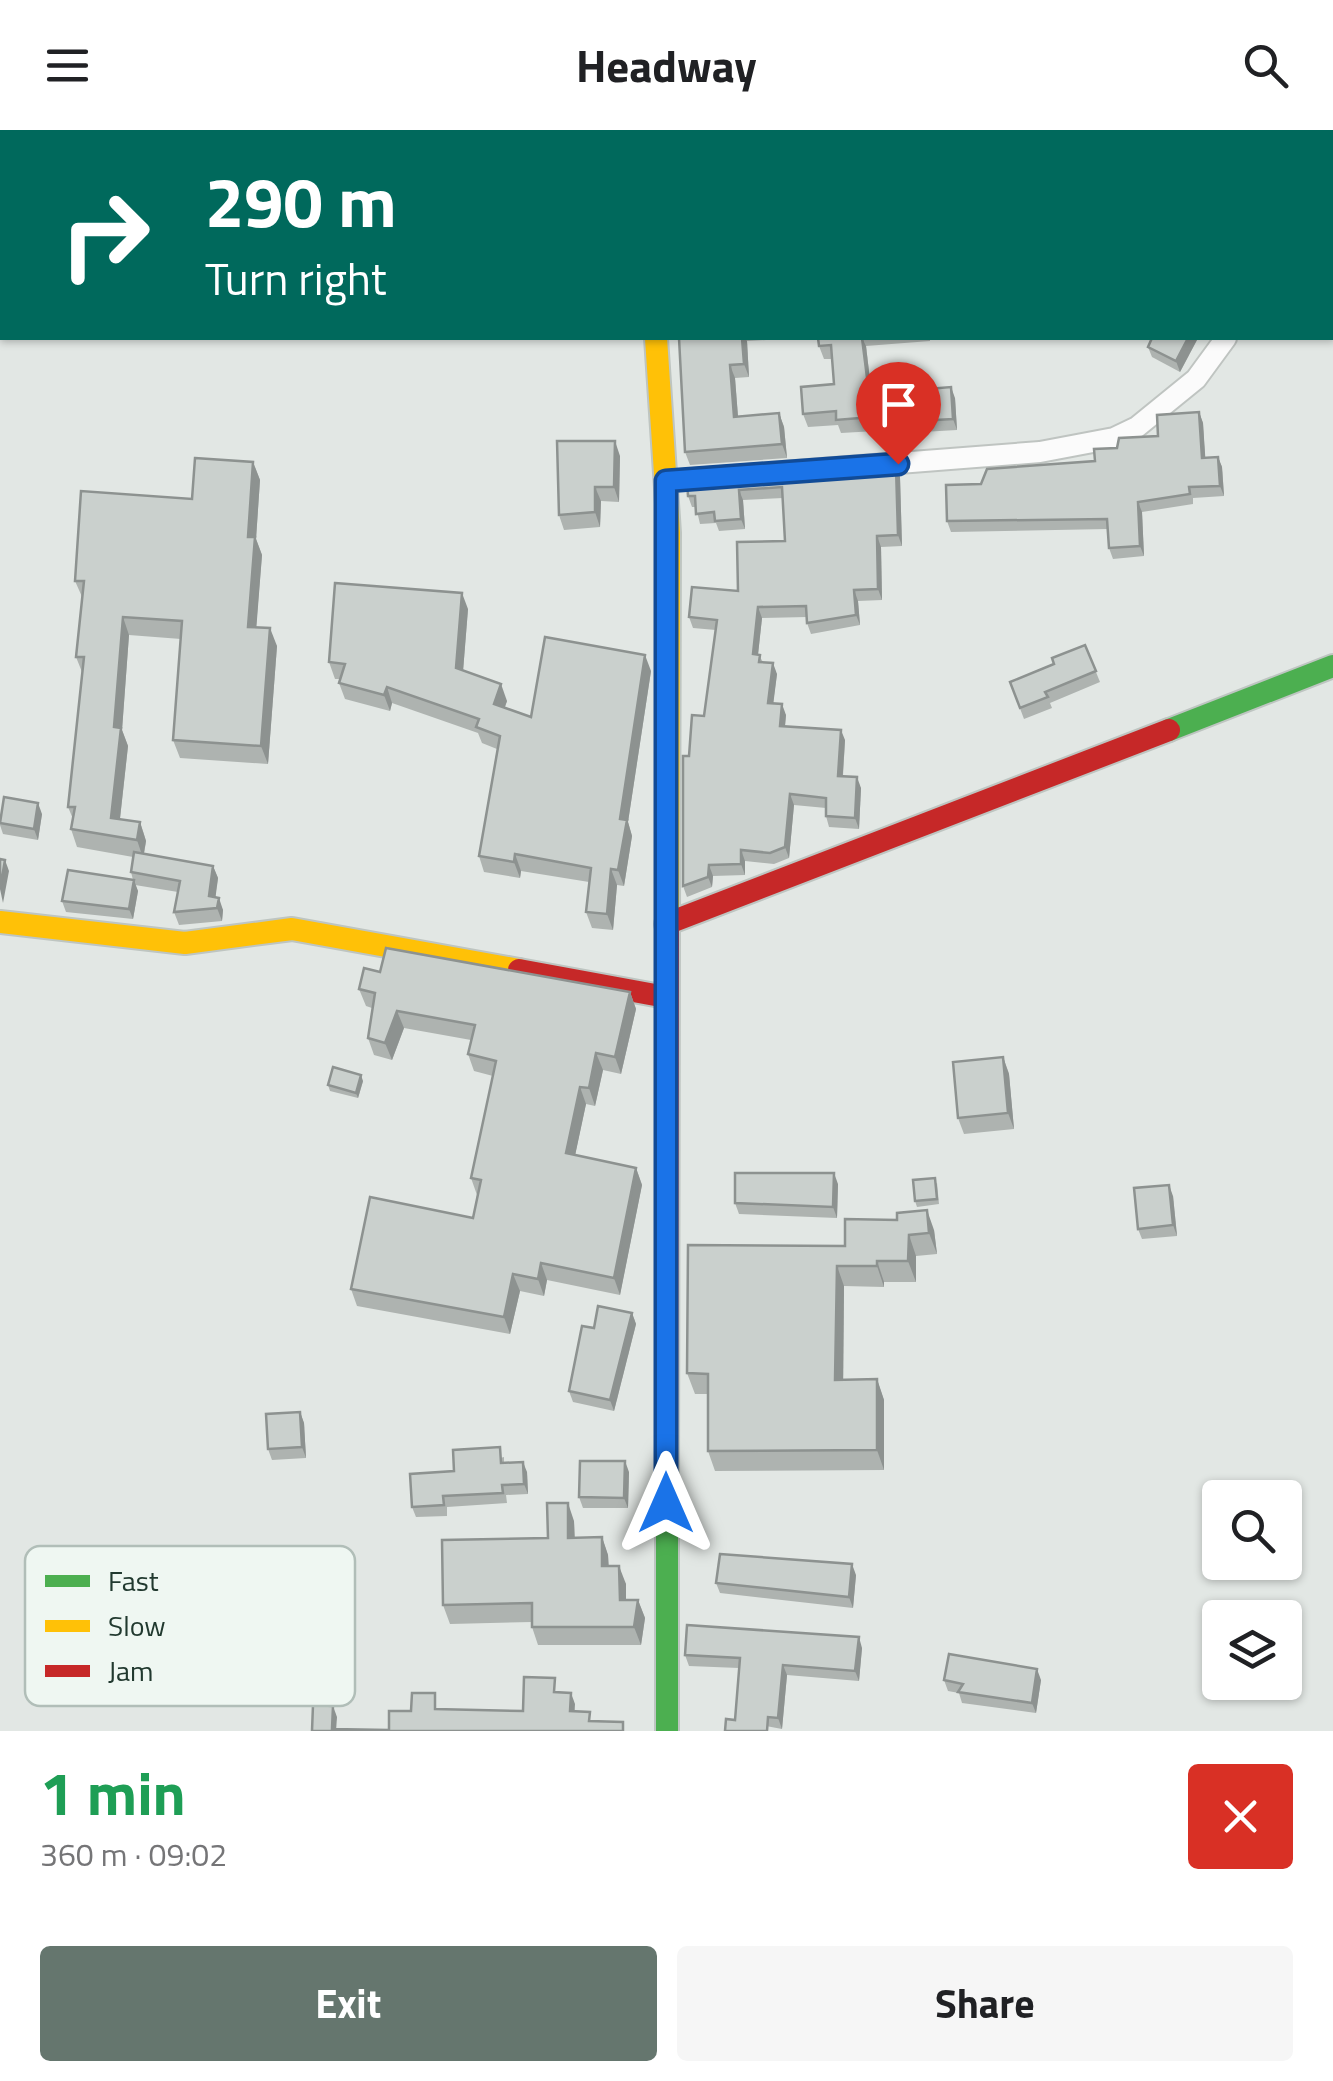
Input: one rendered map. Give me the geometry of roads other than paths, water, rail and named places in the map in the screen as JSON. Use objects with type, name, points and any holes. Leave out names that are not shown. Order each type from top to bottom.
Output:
[{"type":"main road","points":[[656,340],[666,481],[666,1731]]},
{"type":"main road","points":[[666,924],[1333,666]]},
{"type":"main road","points":[[0,922],[184,944],[292,929],[666,998]]},
{"type":"street","points":[[666,481],[1040,452],[1114,438],[1137,427],[1196,380],[1225,340]]}]
